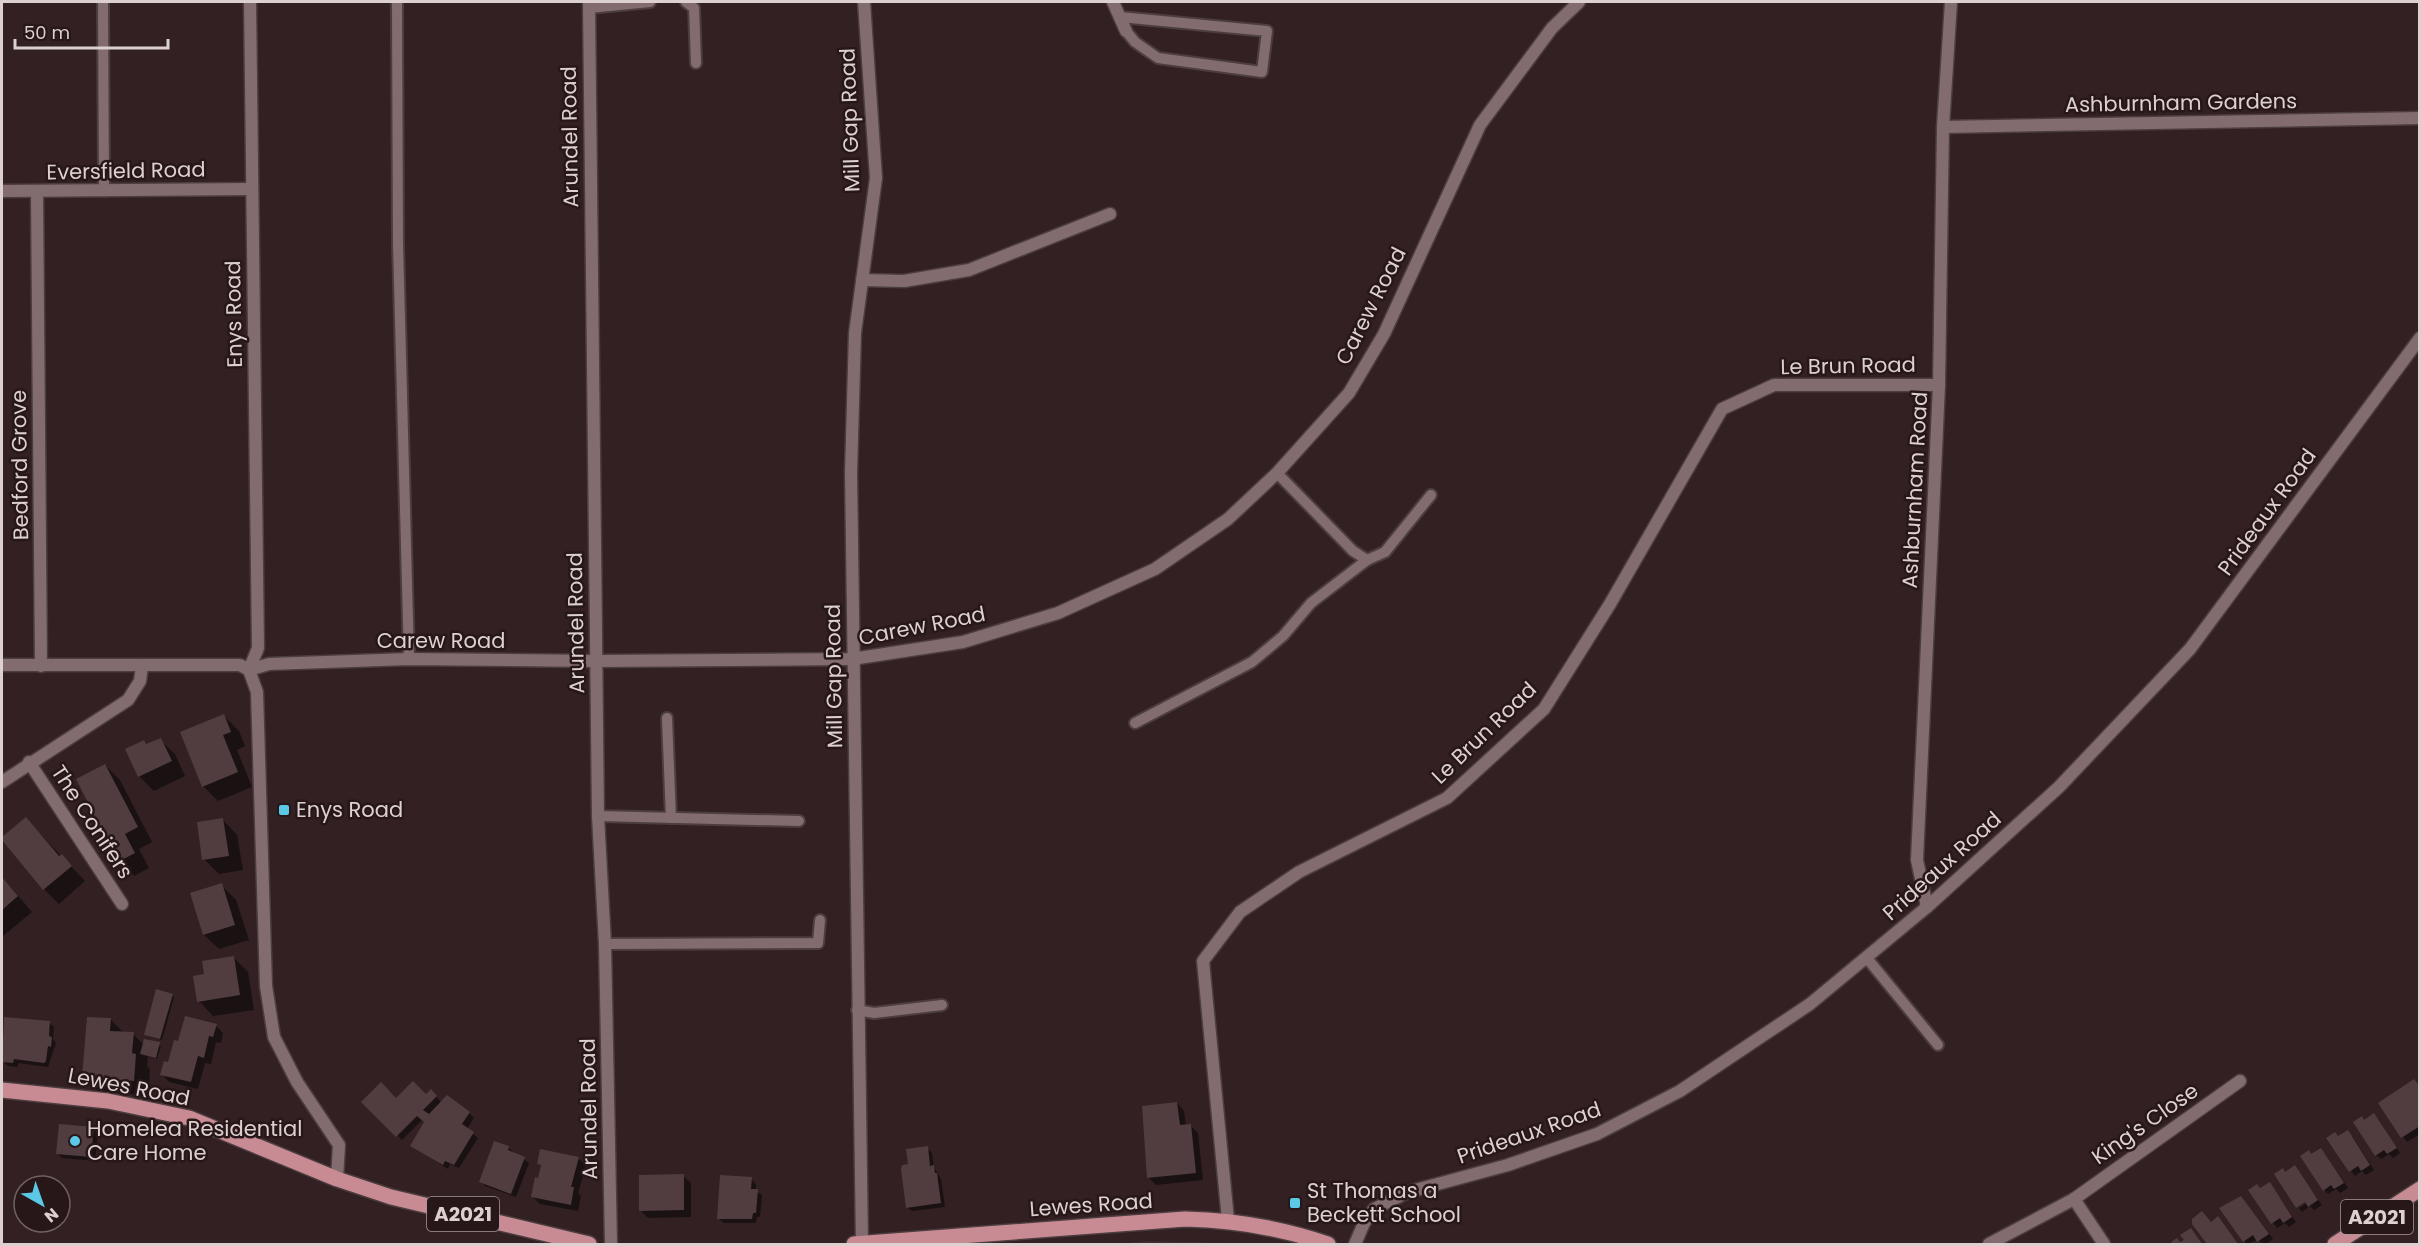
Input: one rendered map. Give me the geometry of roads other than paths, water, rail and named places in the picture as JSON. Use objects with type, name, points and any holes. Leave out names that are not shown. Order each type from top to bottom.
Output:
[{"type":"main road","name":"Lewes Road","points":[[2,1090],[108,1101],[189,1118],[337,1179],[390,1197],[589,1245]]},
{"type":"main road","name":"A2021","points":[[2335,1245],[2420,1189]]},
{"type":"main road","name":"Lewes Road","points":[[854,1245],[1185,1219],[1228,1220],[1275,1228],[1328,1245]]},
{"type":"street","name":"Enys Road","points":[[249,670],[258,648],[250,2]]},
{"type":"street","name":"Mill Gap Road","points":[[862,1244],[857,1010],[855,678],[852,658],[853,391],[855,333],[876,178],[864,2]]},
{"type":"street","points":[[1113,2],[1126,32]]},
{"type":"street","name":"Carew Road","points":[[2,665],[240,665],[249,670],[269,664],[409,659],[596,661],[852,658],[963,642],[1058,613],[1155,569],[1228,519],[1277,473],[1349,393],[1384,334],[1480,125],[1552,28],[1579,2]]},
{"type":"street","name":"Ashburnham Road","points":[[1927,907],[1917,860],[1939,385],[1943,127],[1951,2]]},
{"type":"street","name":"Arundel Road","points":[[589,5],[598,816],[604,944],[611,1245]]},
{"type":"street","name":"Ashburnham Gardens","points":[[1943,127],[2420,118]]},
{"type":"street","name":"Eversfield Road","points":[[2,191],[252,189]]},
{"type":"street","name":"Bedford Grove","points":[[37,191],[41,666]]},
{"type":"street","points":[[861,280],[904,281],[969,270],[1110,214]]},
{"type":"street","name":"Prideaux Road","points":[[1355,1245],[1364,1223],[1374,1209],[1408,1192],[1508,1166],[1597,1134],[1680,1091],[1810,1004],[1927,907],[2059,787],[2190,649],[2420,338]]},
{"type":"street","name":"Le Brun Road","points":[[1228,1220],[1203,961],[1240,912],[1299,872],[1448,798],[1544,709],[1610,604],[1722,409],[1774,385],[1939,385]]},
{"type":"street","points":[[2,783],[29,762],[128,700],[140,681],[142,666]]},
{"type":"street","points":[[249,670],[257,692],[266,986],[274,1037],[297,1082],[339,1145],[337,1179]]},
{"type":"street","name":"The Conifers","points":[[29,762],[122,904]]},
{"type":"street","name":"King's Close","points":[[1989,1245],[2074,1199],[2240,1082]]},
{"type":"street","points":[[2074,1199],[2104,1245]]},
{"type":"lane","points":[[103,2],[104,191]]},
{"type":"lane","points":[[397,2],[398,244],[409,659]]},
{"type":"lane","points":[[589,5],[650,2]]},
{"type":"lane","points":[[686,2],[693,8],[696,63]]},
{"type":"lane","points":[[1120,18],[1267,32],[1262,72],[1158,58],[1135,42],[1126,32]]},
{"type":"lane","points":[[1277,473],[1353,551],[1367,560]]},
{"type":"lane","points":[[1135,723],[1252,662],[1283,636],[1311,603],[1367,560],[1385,552],[1431,495]]},
{"type":"lane","points":[[667,718],[671,818]]},
{"type":"lane","points":[[598,816],[799,821]]},
{"type":"lane","points":[[604,944],[818,943],[820,920]]},
{"type":"lane","points":[[1866,957],[1938,1045]]},
{"type":"lane","points":[[857,1010],[874,1013],[942,1005]]},
{"type":"place","name":"Enys Road","points":[[284,810]]},
{"type":"place","name":"Homelea Residential Care Home","points":[[75,1141]]},
{"type":"place","name":"St Thomas a Beckett School","points":[[1295,1203]]}]
